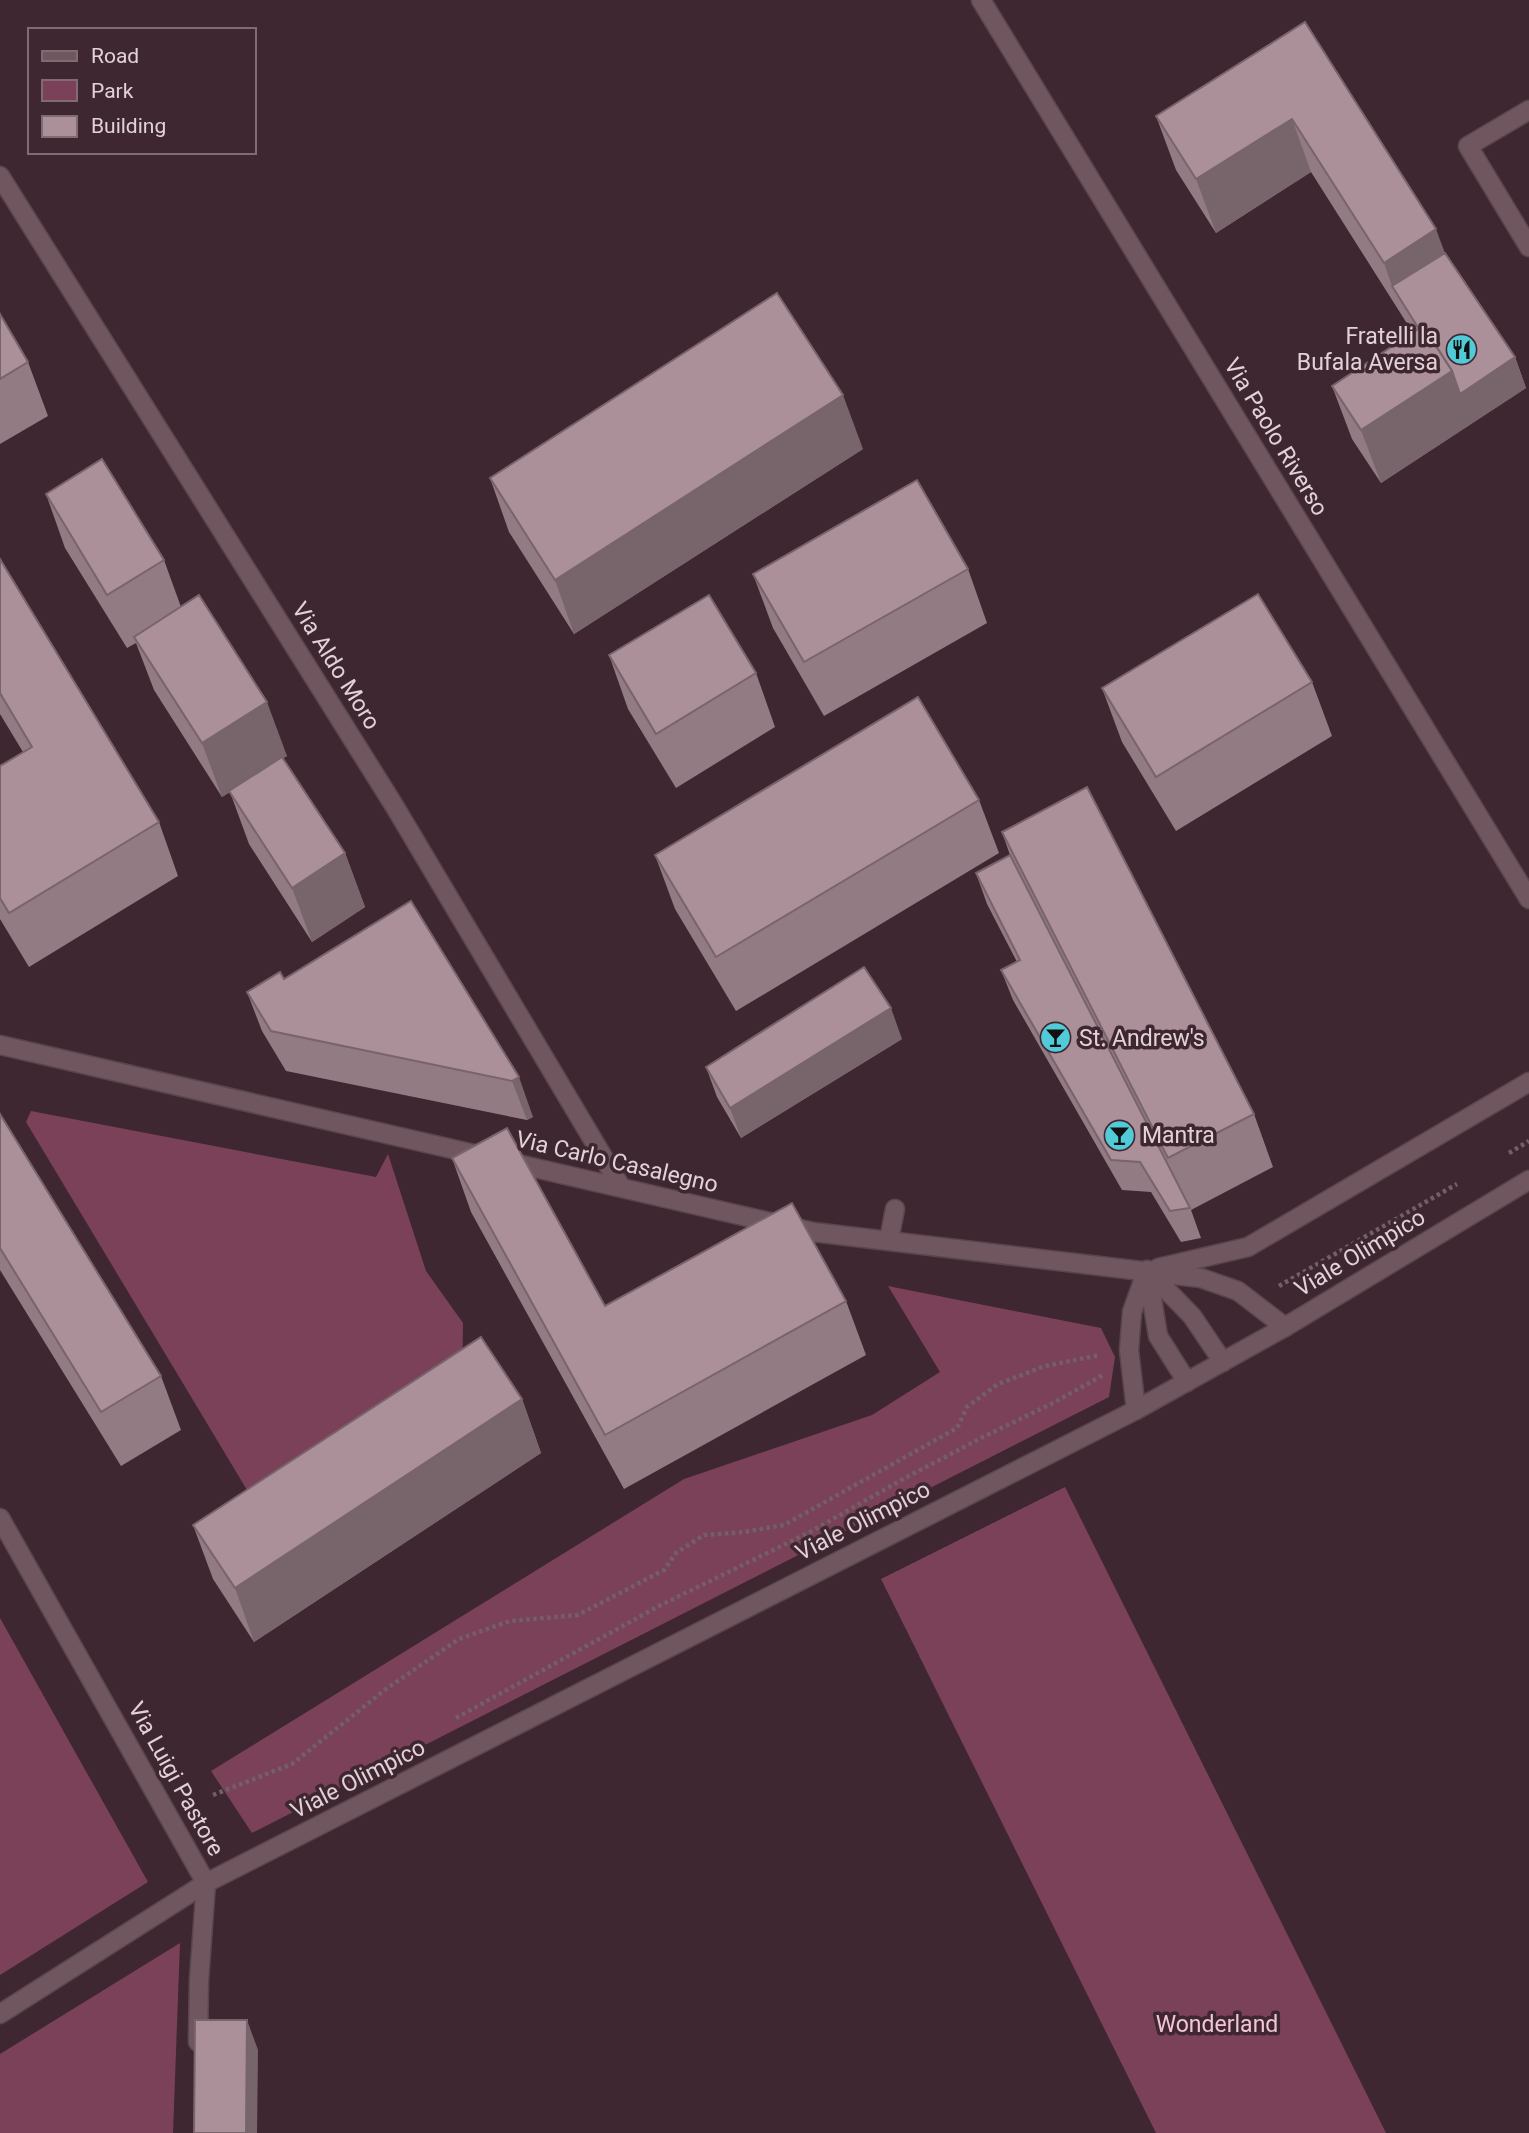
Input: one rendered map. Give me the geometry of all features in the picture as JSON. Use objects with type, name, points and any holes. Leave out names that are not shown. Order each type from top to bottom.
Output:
[{"type":"street","name":"Via Paolo Riverso","points":[[981,0],[1529,899]]},
{"type":"street","points":[[1529,110],[1468,146],[1529,247]]},
{"type":"street","name":"Via Aldo Moro","points":[[0,176],[396,807],[621,1187]]},
{"type":"street","name":"Via Carlo Casalegno","points":[[0,1045],[813,1232],[1201,1278],[1238,1292],[1285,1327]]},
{"type":"street","points":[[1147,1270],[1248,1247],[1529,1082]]},
{"type":"street","name":"Viale Olimpico","points":[[0,2014],[206,1883],[1187,1382],[1285,1327],[1529,1180]]},
{"type":"street","points":[[889,1240],[895,1209]]},
{"type":"street","points":[[1136,1409],[1129,1357],[1132,1312],[1147,1270]]},
{"type":"street","points":[[1147,1270],[1192,1316],[1223,1362]]},
{"type":"street","points":[[1147,1270],[1158,1336],[1187,1382]]},
{"type":"street","name":"Via Luigi Pastore","points":[[0,1518],[206,1883],[199,1980],[198,2059]]},
{"type":"path","points":[[1501,1158],[1529,1140]]},
{"type":"path","points":[[1250,1300],[1461,1182]]},
{"type":"path","points":[[450,1722],[659,1606],[810,1532],[983,1437],[1053,1404],[1129,1357]]},
{"type":"path","points":[[213,1795],[292,1764],[386,1689],[459,1639],[510,1621],[578,1615],[664,1570],[676,1553],[704,1535],[784,1525],[957,1428],[967,1407],[998,1384],[1045,1366],[1129,1357]]},
{"type":"green space","points":[[31,1111],[376,1177],[388,1154],[426,1271],[463,1323],[462,1387],[253,1500],[26,1122]]},
{"type":"green space","points":[[888,1286],[1101,1328],[1115,1357],[1109,1397],[252,1833],[211,1771],[684,1479],[872,1415],[940,1372]]},
{"type":"green space","name":"Wonderland","points":[[1065,1487],[1386,2133],[1156,2133],[881,1579]]},
{"type":"green space","points":[[0,1618],[148,1882],[0,1975]]},
{"type":"green space","points":[[180,1943],[173,2133],[0,2133],[0,2054]]},
{"type":"building","points":[[1305,22],[1436,229],[1384,263],[1292,119],[1196,179],[1156,116]]},
{"type":"building","name":"Fratelli la Bufala Aversa","points":[[1445,253],[1515,357],[1460,394],[1452,371],[1423,326],[1419,329],[1392,286]]},
{"type":"building","points":[[777,293],[843,395],[555,580],[490,478]]},
{"type":"building","points":[[0,314],[28,362],[0,379]]},
{"type":"building","points":[[1423,326],[1452,371],[1361,430],[1332,386]]},
{"type":"building","points":[[102,459],[164,560],[107,595],[46,494]]},
{"type":"building","points":[[917,480],[968,569],[804,662],[753,574]]},
{"type":"building","points":[[0,559],[159,822],[9,913],[0,898],[0,766],[32,747],[0,693]]},
{"type":"building","points":[[1258,594],[1312,682],[1156,777],[1102,688]]},
{"type":"building","points":[[199,595],[267,702],[202,743],[134,637]]},
{"type":"building","points":[[709,595],[756,673],[656,734],[609,655]]},
{"type":"building","points":[[918,697],[979,800],[716,957],[655,855]]},
{"type":"building","points":[[282,757],[345,853],[292,888],[229,791]]},
{"type":"building","points":[[1087,787],[1254,1114],[1168,1158],[1002,832]]},
{"type":"building","points":[[1010,855],[1190,1208],[1170,1211],[1140,1162],[1111,1160],[1001,970],[1020,960],[976,873]]},
{"type":"building","points":[[411,901],[519,1077],[512,1081],[271,1031],[247,992],[280,972],[284,979]]},
{"type":"building","points":[[864,967],[891,1008],[730,1108],[706,1067]]},
{"type":"building","points":[[0,1114],[161,1376],[101,1412],[0,1248]]},
{"type":"building","points":[[507,1128],[605,1306],[792,1203],[846,1301],[605,1435],[452,1158]]},
{"type":"building","points":[[481,1337],[522,1399],[235,1588],[193,1525]]},
{"type":"building","points":[[195,2020],[247,2020],[246,2133],[194,2133]]},
{"type":"place","name":"Fratelli la Bufala Aversa","points":[[1461,349]]},
{"type":"place","name":"St. Andrew's","points":[[1056,1038]]},
{"type":"place","name":"Mantra","points":[[1119,1135]]}]
